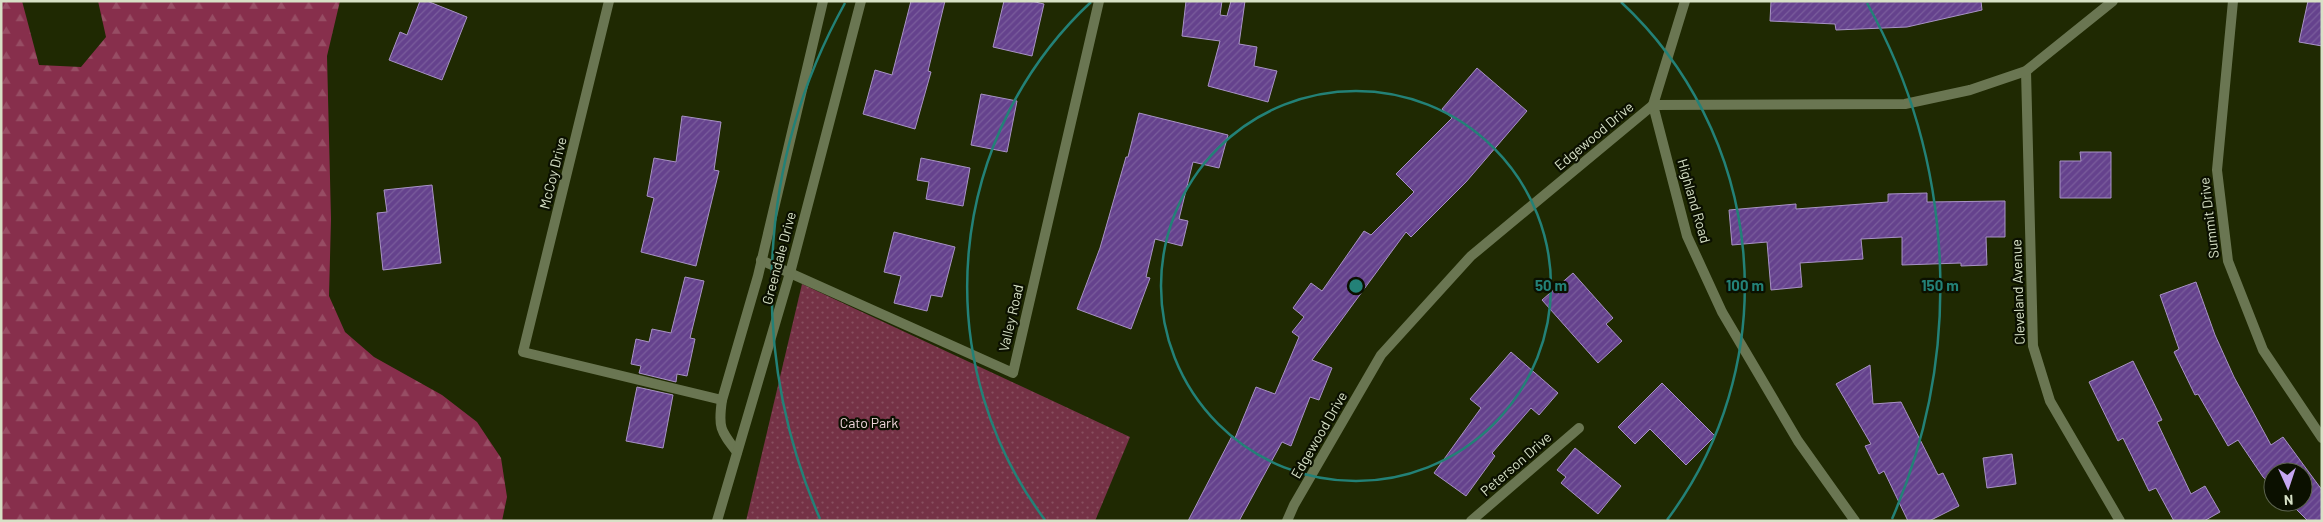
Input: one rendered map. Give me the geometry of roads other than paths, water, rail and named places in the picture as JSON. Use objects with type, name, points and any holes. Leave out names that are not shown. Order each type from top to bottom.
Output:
[{"type":"street","name":"McCoy Drive","points":[[610,1],[523,352],[722,400]]},
{"type":"street","points":[[737,452],[724,435],[719,420],[722,400],[761,260],[823,1]]},
{"type":"street","name":"Greendale Drive","points":[[717,521],[790,274],[861,1]]},
{"type":"street","name":"Valley Road","points":[[761,260],[1013,373],[1099,1]]},
{"type":"street","points":[[1653,104],[1685,1]]},
{"type":"street","name":"Edgewood Drive","points":[[1287,521],[1294,504],[1381,355],[1471,256],[1653,104],[1905,104],[1970,90],[2026,71],[2113,1]]},
{"type":"street","name":"Summit Drive","points":[[2233,1],[2217,170],[2228,261],[2263,350],[2322,438]]},
{"type":"street","name":"Cleveland Avenue","points":[[2026,71],[2033,346],[2050,401],[2120,521]]},
{"type":"street","name":"Highland Road","points":[[1653,104],[1687,236],[1722,312],[1798,441],[1855,521]]},
{"type":"street","name":"Peterson Drive","points":[[1471,521],[1579,428]]},
{"type":"park label","name":"Cato Park","points":[[869,423]]}]
